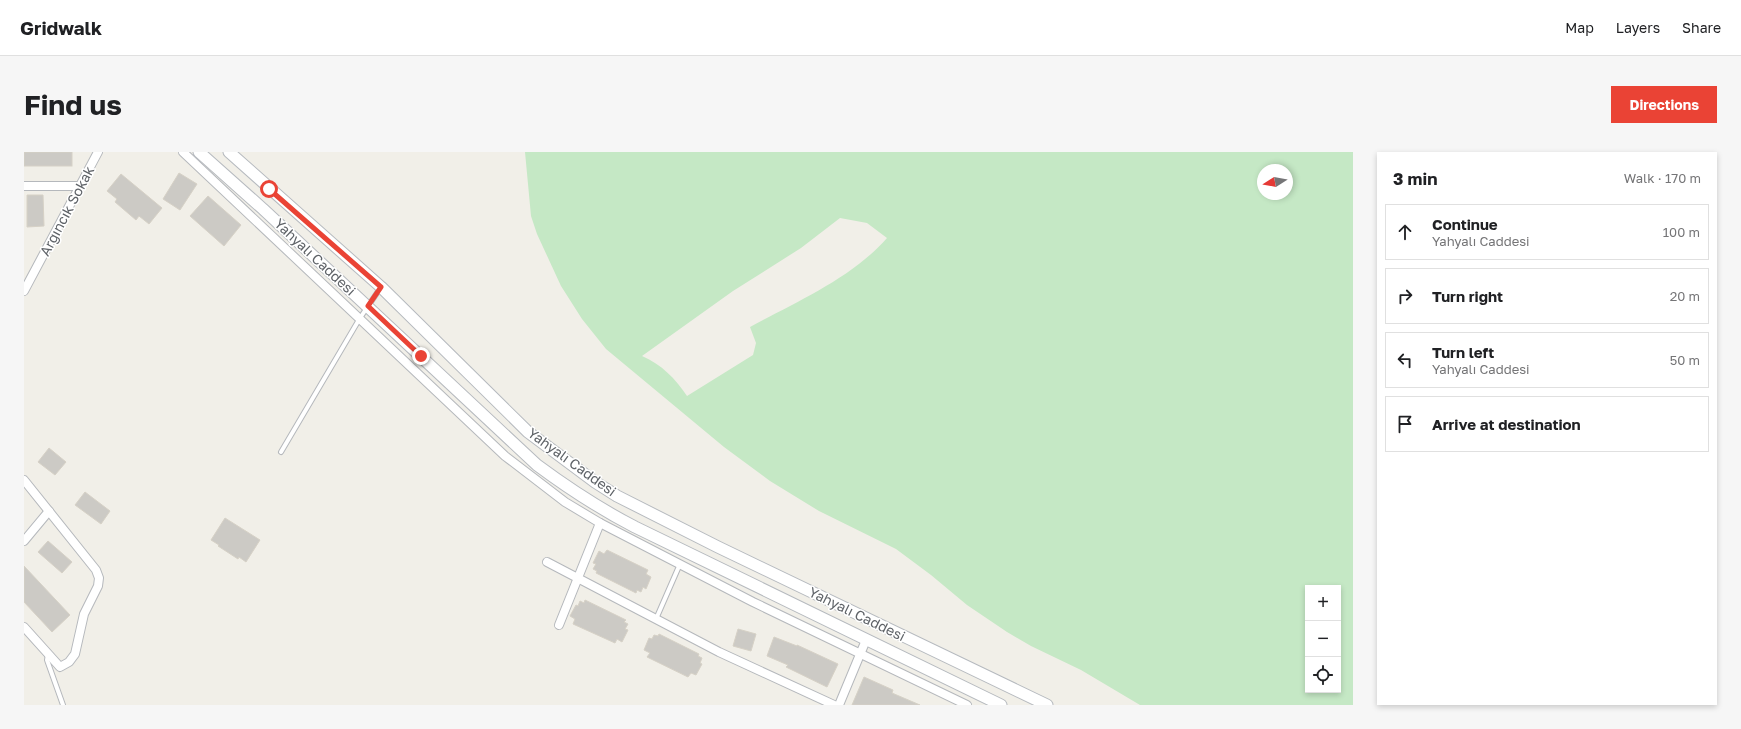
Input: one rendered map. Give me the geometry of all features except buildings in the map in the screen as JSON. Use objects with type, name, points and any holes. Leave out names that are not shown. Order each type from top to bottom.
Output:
[{"type":"main road","name":"Yahyalı Caddesi","points":[[200,152],[368,306],[537,465],[575,492],[635,527],[1001,705]]},
{"type":"main road","name":"Yahyalı Caddesi","points":[[229,152],[381,287],[528,432],[573,467],[617,496],[906,638],[1047,705]]},
{"type":"street","name":"Argıncık Sokak","points":[[24,291],[98,152]]},
{"type":"street","points":[[183,152],[525,472],[565,502],[600,523],[860,654],[949,701],[967,705]]},
{"type":"street","points":[[24,186],[81,186]]},
{"type":"street","points":[[24,480],[96,570],[99,578],[98,586],[81,624],[75,654],[69,662],[60,667],[24,627]]},
{"type":"street","points":[[24,541],[49,511]]},
{"type":"street","points":[[559,625],[600,523]]},
{"type":"street","points":[[547,562],[719,652],[834,705]]},
{"type":"street","points":[[839,705],[866,640]]},
{"type":"lane","points":[[280,452],[360,318],[381,287]]},
{"type":"lane","points":[[656,619],[680,564]]},
{"type":"lane","points":[[48,654],[48,660],[63,705]]},
{"type":"green space","points":[[525,152],[1353,152],[1353,705],[1140,705],[1081,670],[1031,646],[967,605],[931,575],[896,549],[819,511],[770,481],[724,447],[606,349],[582,319],[561,286],[537,234],[531,216]],"holes":[[[840,218],[867,223],[887,238],[873,252],[840,277],[823,288],[750,327],[756,343],[753,355],[687,396],[678,383],[668,373],[642,356],[733,291],[801,248]]]},
{"type":"route","points":[[269,189],[381,287],[368,306],[421,356]]}]
